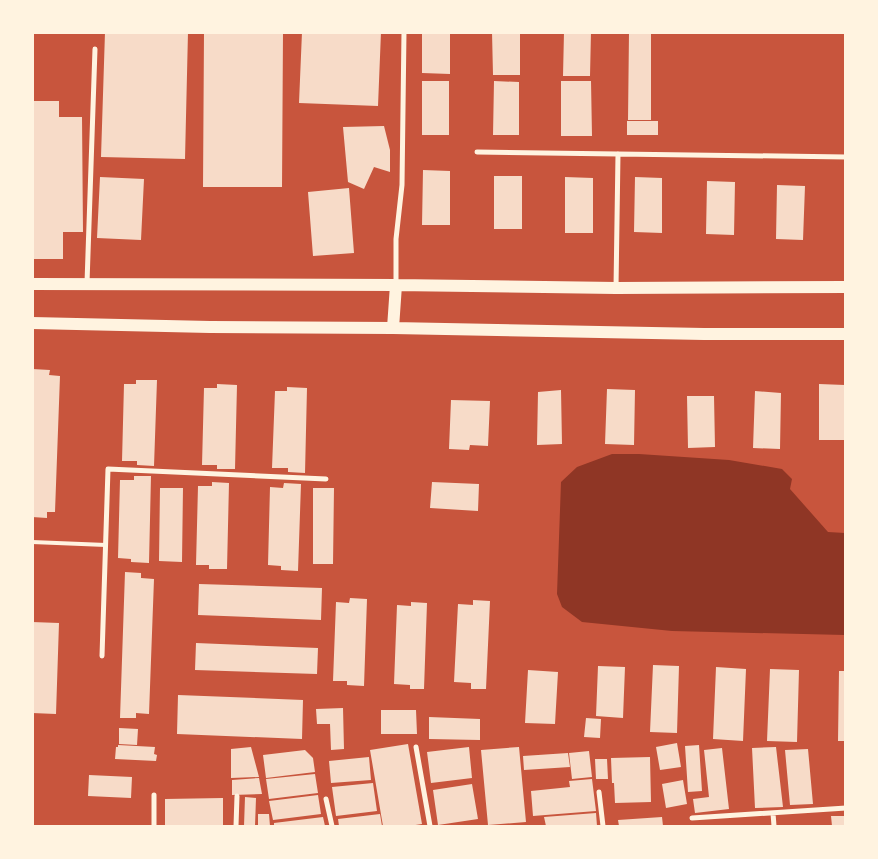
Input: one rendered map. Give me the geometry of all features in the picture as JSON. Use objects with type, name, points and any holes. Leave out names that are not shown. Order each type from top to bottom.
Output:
[{"type":"main road","points":[[32,284],[616,288],[846,287]]},
{"type":"main road","points":[[393,328],[396,285]]},
{"type":"main road","points":[[32,323],[644,333],[846,334]]},
{"type":"street","points":[[396,285],[396,239],[402,185],[404,32]]},
{"type":"street","points":[[87,284],[94,49]]},
{"type":"street","points":[[477,152],[846,157]]},
{"type":"street","points":[[616,288],[618,154]]},
{"type":"street","points":[[102,656],[108,469],[326,479]]},
{"type":"street","points":[[416,747],[430,826]]},
{"type":"street","points":[[599,792],[602,826]]},
{"type":"street","points":[[154,795],[154,826]]},
{"type":"street","points":[[236,826],[237,796]]},
{"type":"street","points":[[326,799],[332,826]]},
{"type":"street","points":[[692,818],[846,808]]},
{"type":"street","points":[[773,813],[774,826]]},
{"type":"lane","points":[[32,542],[106,544]]},
{"type":"shaded area","points":[[612,454],[729,460],[782,469],[792,479],[790,489],[828,532],[845,533],[845,635],[672,631],[582,622],[562,607],[557,594],[561,482],[577,467]]},
{"type":"building","points":[[105,32],[188,32],[185,159],[101,157]]},
{"type":"building","points":[[204,32],[283,32],[282,187],[203,187]]},
{"type":"building","points":[[302,32],[381,32],[378,106],[299,103]]},
{"type":"building","points":[[422,32],[450,32],[450,74],[422,73]]},
{"type":"building","points":[[492,32],[520,32],[520,75],[493,75]]},
{"type":"building","points":[[564,32],[591,32],[590,76],[563,76]]},
{"type":"building","points":[[629,32],[651,32],[651,120],[628,120]]},
{"type":"building","points":[[422,81],[449,81],[449,135],[422,135]]},
{"type":"building","points":[[494,81],[519,82],[519,135],[493,135]]},
{"type":"building","points":[[561,81],[591,81],[592,136],[561,136]]},
{"type":"building","points":[[32,101],[59,101],[59,117],[82,117],[83,232],[63,232],[63,259],[32,259]]},
{"type":"building","points":[[627,121],[658,121],[658,135],[627,135]]},
{"type":"building","points":[[384,126],[390,150],[390,172],[374,167],[364,189],[348,182],[343,127]]},
{"type":"building","points":[[423,170],[450,171],[450,225],[422,225]]},
{"type":"building","points":[[494,176],[522,176],[522,229],[494,229]]},
{"type":"building","points":[[100,177],[144,179],[141,240],[97,238]]},
{"type":"building","points":[[565,177],[593,178],[593,233],[565,233]]},
{"type":"building","points":[[635,177],[662,178],[662,233],[634,232]]},
{"type":"building","points":[[707,181],[735,182],[734,235],[706,234]]},
{"type":"building","points":[[777,185],[805,186],[803,240],[776,239]]},
{"type":"building","points":[[349,188],[354,253],[313,256],[308,192]]},
{"type":"building","points":[[32,369],[50,370],[49,375],[60,376],[55,512],[47,512],[47,518],[32,517]]},
{"type":"building","points":[[136,380],[157,380],[154,466],[137,465],[137,461],[122,461],[124,384],[136,384]]},
{"type":"building","points":[[217,384],[237,385],[235,469],[217,469],[217,465],[202,465],[204,388],[217,388]]},
{"type":"building","points":[[819,384],[845,385],[845,440],[819,440]]},
{"type":"building","points":[[287,387],[307,388],[305,473],[288,472],[288,468],[272,468],[275,391],[287,391]]},
{"type":"building","points":[[607,389],[635,390],[634,445],[605,444]]},
{"type":"building","points":[[561,390],[562,444],[537,445],[538,392]]},
{"type":"building","points":[[755,391],[781,393],[780,449],[753,448]]},
{"type":"building","points":[[687,396],[714,396],[715,447],[688,448]]},
{"type":"building","points":[[451,400],[490,401],[488,446],[470,445],[469,450],[449,449]]},
{"type":"building","points":[[134,476],[151,476],[149,563],[131,562],[131,559],[118,558],[120,480],[134,480]]},
{"type":"building","points":[[212,482],[229,483],[227,569],[209,569],[209,565],[196,565],[198,486],[212,486]]},
{"type":"building","points":[[432,482],[479,484],[478,511],[430,508]]},
{"type":"building","points":[[284,483],[301,484],[298,571],[281,570],[281,566],[268,565],[270,487],[283,488]]},
{"type":"building","points":[[160,488],[183,488],[182,562],[159,561]]},
{"type":"building","points":[[313,488],[334,488],[333,564],[313,564]]},
{"type":"building","points":[[125,572],[141,573],[141,578],[154,579],[149,714],[136,713],[136,718],[120,718]]},
{"type":"building","points":[[199,584],[322,588],[321,620],[198,615]]},
{"type":"building","points":[[350,598],[367,599],[364,686],[347,685],[347,681],[333,681],[336,602],[349,603]]},
{"type":"building","points":[[473,600],[490,601],[486,689],[471,689],[471,683],[454,682],[458,604],[473,605]]},
{"type":"building","points":[[411,602],[427,603],[424,689],[410,689],[410,685],[394,684],[397,605],[411,606]]},
{"type":"building","points":[[32,622],[59,623],[56,714],[32,713]]},
{"type":"building","points":[[196,643],[318,648],[317,674],[195,670]]},
{"type":"building","points":[[653,665],[679,666],[677,733],[650,732]]},
{"type":"building","points":[[598,666],[625,667],[623,718],[596,716]]},
{"type":"building","points":[[716,667],[746,669],[743,741],[713,739]]},
{"type":"building","points":[[770,669],[799,670],[797,742],[767,741]]},
{"type":"building","points":[[528,670],[558,672],[555,724],[525,723]]},
{"type":"building","points":[[839,671],[846,671],[846,741],[838,741]]},
{"type":"building","points":[[178,695],[303,700],[302,739],[177,734]]},
{"type":"building","points":[[343,708],[344,749],[331,750],[330,724],[317,724],[316,709]]},
{"type":"building","points":[[381,710],[416,710],[417,734],[381,734]]},
{"type":"building","points":[[429,717],[480,719],[480,740],[429,739]]},
{"type":"building","points":[[586,718],[601,719],[600,738],[584,737]]},
{"type":"building","points":[[119,728],[138,729],[137,745],[119,744]]},
{"type":"building","points":[[677,743],[681,767],[660,770],[656,747]]},
{"type":"building","points":[[408,744],[422,824],[383,826],[370,750]]},
{"type":"building","points":[[118,745],[155,747],[156,761],[115,759],[116,747]]},
{"type":"building","points":[[699,745],[702,791],[688,792],[685,746]]},
{"type":"building","points":[[251,747],[259,777],[231,778],[231,749]]},
{"type":"building","points":[[469,747],[472,778],[431,783],[427,752]]},
{"type":"building","points":[[519,747],[526,822],[488,825],[481,750]]},
{"type":"building","points":[[776,747],[783,807],[755,808],[752,748]]},
{"type":"building","points":[[722,748],[729,809],[695,813],[693,799],[709,797],[704,750]]},
{"type":"building","points":[[808,749],[813,804],[790,805],[785,750]]},
{"type":"building","points":[[305,750],[313,758],[315,772],[266,778],[263,755]]},
{"type":"building","points":[[589,751],[592,777],[572,779],[569,753]]},
{"type":"building","points":[[568,753],[570,767],[524,770],[523,756]]},
{"type":"building","points":[[369,757],[371,780],[331,783],[329,761]]},
{"type":"building","points":[[650,757],[651,802],[615,803],[611,758]]},
{"type":"building","points":[[595,759],[607,759],[608,779],[596,779]]},
{"type":"building","points":[[315,774],[318,793],[269,799],[266,779]]},
{"type":"building","points":[[89,775],[132,777],[131,798],[88,796]]},
{"type":"building","points":[[259,778],[262,794],[232,795],[232,780]]},
{"type":"building","points":[[592,779],[596,811],[533,816],[531,791],[570,787],[569,781]]},
{"type":"building","points":[[683,780],[687,804],[666,808],[662,784]]},
{"type":"building","points":[[373,783],[377,811],[336,816],[332,787]]},
{"type":"building","points":[[472,784],[478,819],[438,825],[433,790]]},
{"type":"building","points":[[318,795],[321,814],[273,820],[269,801]]},
{"type":"building","points":[[245,797],[256,798],[255,826],[244,826]]},
{"type":"building","points":[[223,798],[223,826],[165,826],[165,799]]},
{"type":"building","points":[[596,813],[597,826],[546,826],[544,817]]},
{"type":"building","points":[[258,814],[269,814],[270,826],[258,826]]},
{"type":"building","points":[[380,814],[382,826],[339,826],[338,819]]},
{"type":"building","points":[[831,816],[846,816],[846,826],[832,826]]},
{"type":"building","points":[[323,817],[325,826],[274,826],[274,823]]},
{"type":"building","points":[[662,817],[663,826],[619,826],[618,820]]}]
